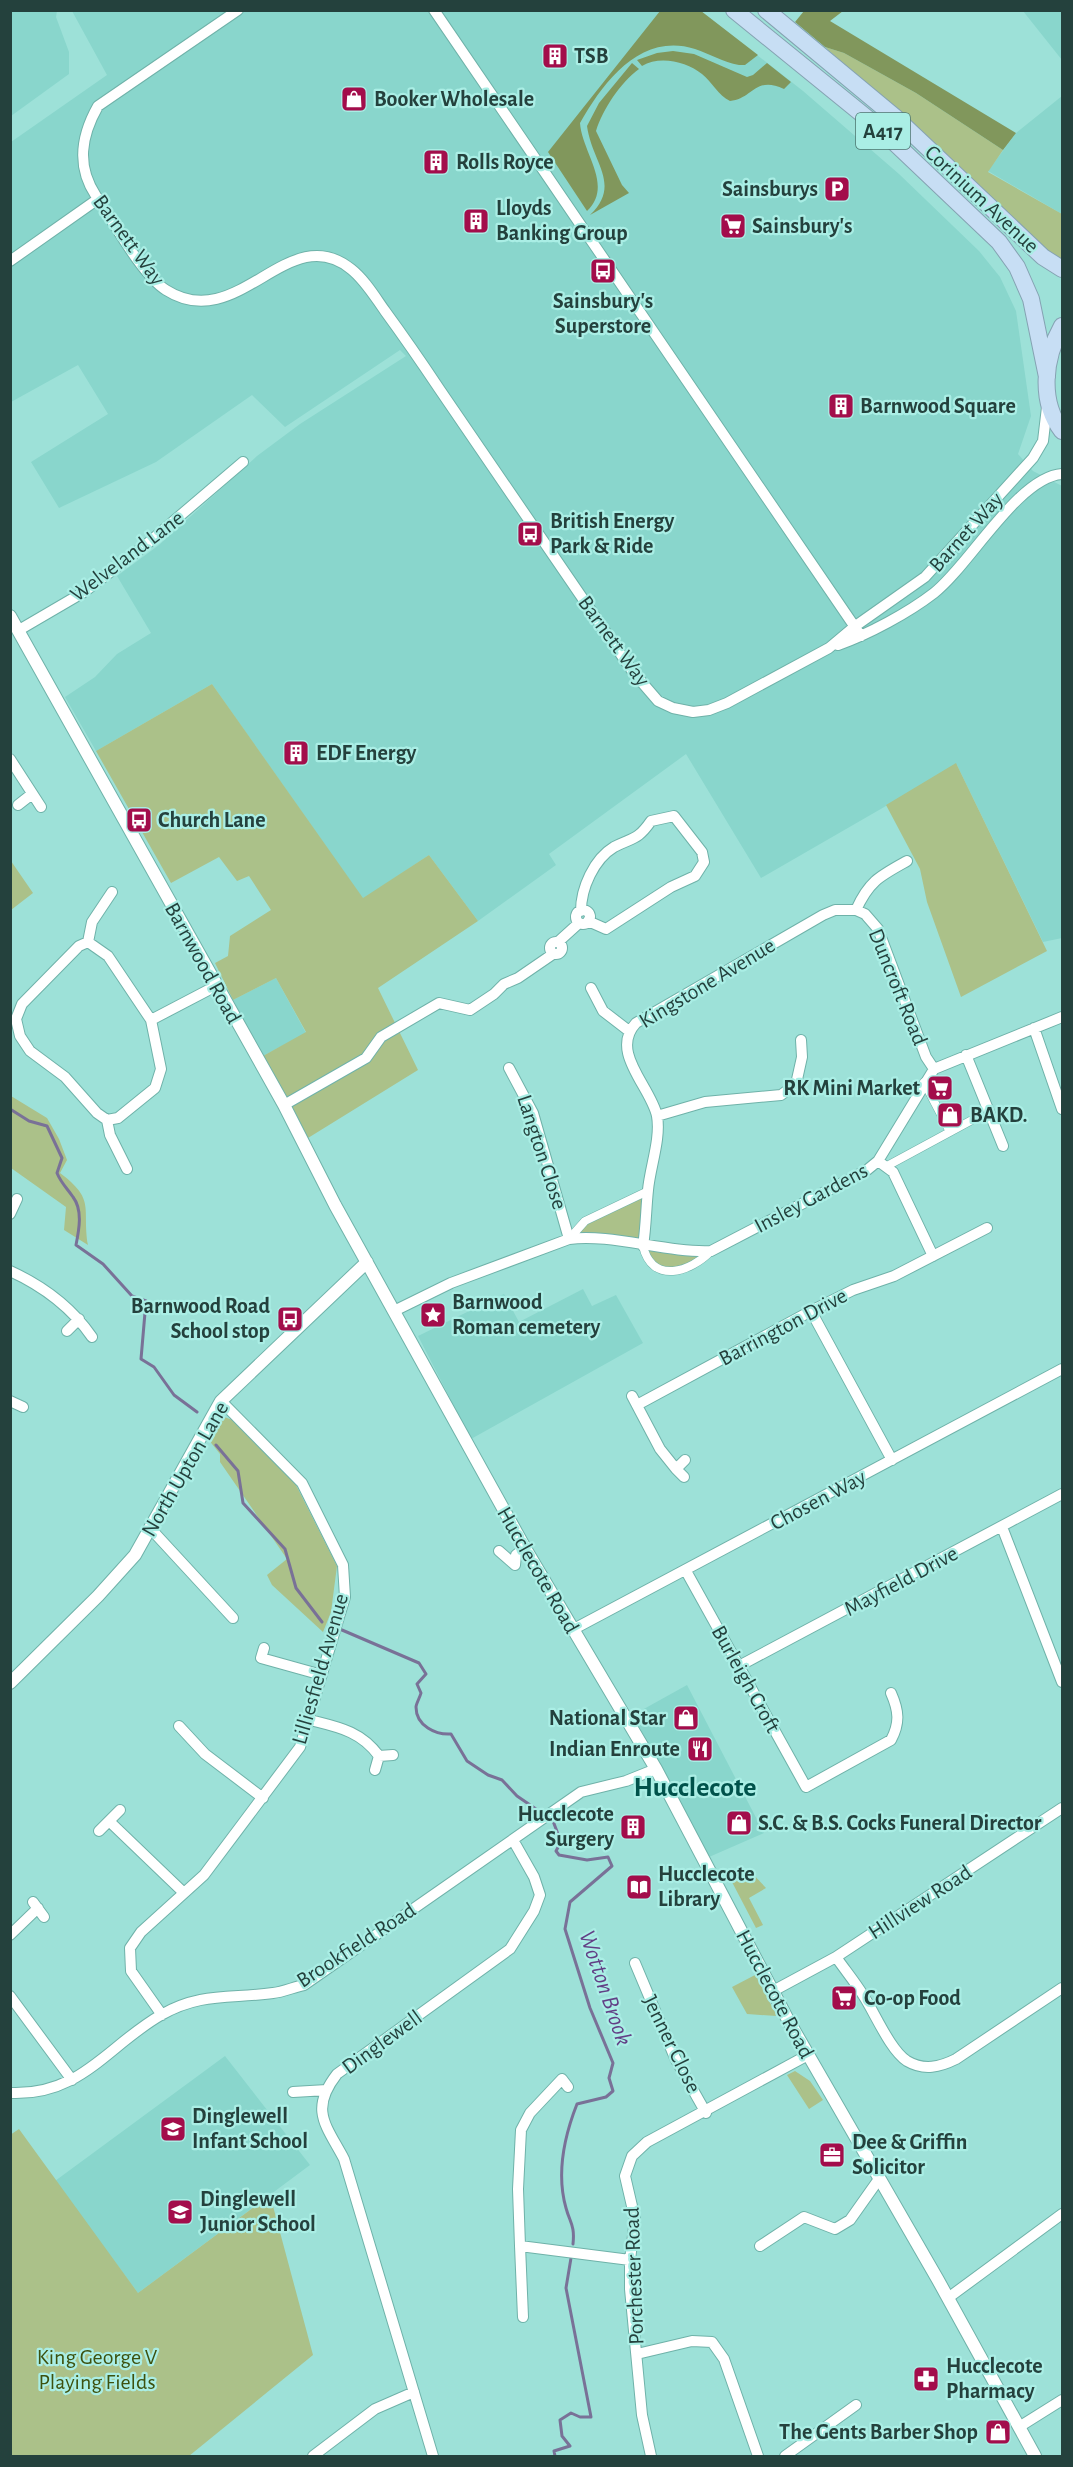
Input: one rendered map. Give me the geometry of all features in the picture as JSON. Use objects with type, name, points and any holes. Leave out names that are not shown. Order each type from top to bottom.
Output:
[{"type":"highway","name":"Corinium Avenue","points":[[734,10],[879,127],[999,242],[1017,267],[1031,299],[1047,377]]},
{"type":"highway","name":"Corinium Avenue","points":[[766,10],[896,118],[1043,256],[1062,269]]},
{"type":"highway","points":[[1062,326],[1052,350],[1047,377],[1047,400],[1053,418],[1062,431]]},
{"type":"street","name":"Barnett Way","points":[[238,10],[98,106],[87,126],[82,145],[82,165],[90,187],[152,280],[178,296],[210,301],[226,298],[283,264],[301,258],[316,256],[349,267],[363,280],[633,672],[658,701],[673,708],[693,712],[709,710],[829,648],[854,627]]},
{"type":"street","points":[[434,10],[861,636]]},
{"type":"street","points":[[10,261],[98,199]]},
{"type":"street","name":"Barnet Way","points":[[854,627],[925,578],[1033,458],[1042,441],[1047,400]]},
{"type":"street","name":"Welveland Lane","points":[[19,630],[84,592],[174,521],[230,472],[238,460]]},
{"type":"street","name":"Barnet Way","points":[[829,648],[861,636],[935,593],[1023,495],[1040,481],[1062,474]]},
{"type":"street","name":"Barnwood Road","points":[[10,616],[284,1105],[394,1311]]},
{"type":"street","points":[[10,759],[41,807]]},
{"type":"street","points":[[18,805],[32,794]]},
{"type":"street","points":[[284,1105],[303,1091],[366,1058],[381,1037],[439,1004],[470,1010],[494,994],[504,984],[518,978],[553,954],[562,951],[562,946],[558,942],[584,922],[588,913],[581,911],[581,899],[596,863],[615,847],[626,844],[642,833],[651,821],[674,816],[702,852],[704,862],[695,876],[670,887],[606,929],[584,922]]},
{"type":"street","points":[[856,910],[865,890],[874,880],[907,861]]},
{"type":"street","points":[[88,942],[92,922],[112,892]]},
{"type":"street","name":"Kingstone Avenue","points":[[657,1116],[652,1101],[632,1066],[627,1050],[629,1031],[636,1023],[823,915],[835,910],[856,910]]},
{"type":"street","name":"Duncroft Road","points":[[856,910],[865,914],[878,929],[926,1057],[934,1069]]},
{"type":"street","points":[[88,942],[108,956],[151,1020],[161,1069],[155,1088],[118,1118],[107,1120]]},
{"type":"street","points":[[88,942],[79,946],[22,1004],[16,1019],[20,1036],[30,1052],[65,1077],[97,1113],[107,1120],[110,1134],[127,1169]]},
{"type":"street","points":[[151,1020],[216,986]]},
{"type":"street","points":[[591,988],[603,1011],[629,1031]]},
{"type":"street","points":[[934,1069],[1062,1017]]},
{"type":"street","points":[[1034,1028],[1062,1109]]},
{"type":"street","points":[[643,1246],[657,1116],[705,1102],[781,1095],[796,1084],[802,1057],[801,1040]]},
{"type":"street","points":[[966,1055],[1003,1146]]},
{"type":"street","name":"Langton Close","points":[[510,1068],[533,1113],[569,1239]]},
{"type":"street","name":"Insley Gardens","points":[[883,1163],[924,1082],[934,1069]]},
{"type":"street","points":[[924,1082],[950,1132]]},
{"type":"street","name":"Insley Gardens","points":[[643,1246],[646,1259],[656,1267],[671,1272],[686,1269],[703,1260],[711,1251],[867,1170],[972,1120]]},
{"type":"street","points":[[883,1163],[893,1172],[933,1257]]},
{"type":"street","points":[[569,1239],[585,1221],[648,1191]]},
{"type":"street","points":[[10,1214],[17,1199]]},
{"type":"street","name":"Barrington Drive","points":[[686,1460],[680,1473],[660,1449],[634,1400],[810,1311],[933,1257],[987,1228]]},
{"type":"street","points":[[394,1311],[451,1283],[569,1239],[588,1238],[643,1246],[711,1251]]},
{"type":"street","name":"North Upton Lane","points":[[10,1683],[98,1596],[135,1554],[221,1401],[367,1262]]},
{"type":"street","points":[[10,1271],[74,1312],[92,1337]]},
{"type":"street","name":"Hucclecote Road","points":[[394,1311],[525,1548],[656,1769],[773,1992],[948,2298],[1035,2457]]},
{"type":"street","points":[[810,1311],[892,1460]]},
{"type":"street","points":[[67,1331],[79,1319]]},
{"type":"street","name":"Chosen Way","points":[[572,1630],[1062,1369]]},
{"type":"street","name":"Lilliesfield Avenue","points":[[162,2015],[131,1971],[130,1948],[141,1932],[218,1859],[300,1747],[310,1720],[345,1597],[343,1565],[302,1483],[221,1401]]},
{"type":"street","name":"Mayfield Drive","points":[[740,1666],[1062,1494]]},
{"type":"street","points":[[1002,1527],[1062,1682]]},
{"type":"street","points":[[150,1528],[234,1618]]},
{"type":"street","points":[[499,1551],[515,1565],[516,1555],[525,1548]]},
{"type":"street","name":"Burleigh Croft","points":[[686,1571],[806,1787],[887,1744],[897,1729],[902,1706],[891,1693]]},
{"type":"street","points":[[261,1658],[322,1675]]},
{"type":"street","points":[[310,1720],[351,1731],[363,1737],[379,1756]]},
{"type":"street","points":[[179,1726],[205,1754],[263,1798]]},
{"type":"street","points":[[379,1756],[393,1755]]},
{"type":"street","points":[[375,1770],[379,1756]]},
{"type":"street","name":"Brookfield Road","points":[[10,2093],[41,2091],[72,2080],[93,2068],[129,2036],[162,2015],[208,1997],[273,1993],[304,1985],[581,1792],[626,1782],[656,1769]]},
{"type":"street","name":"Hillview Road","points":[[773,1992],[836,1957],[1062,1808]]},
{"type":"street","points":[[99,1831],[120,1810]]},
{"type":"street","points":[[109,1821],[184,1893]]},
{"type":"street","name":"Dinglewell","points":[[433,2457],[344,2159],[321,2115],[322,2102],[337,2074],[510,1949],[534,1911],[540,1895],[534,1876],[513,1840]]},
{"type":"street","points":[[10,1935],[38,1909]]},
{"type":"street","points":[[836,1957],[864,1996],[899,2054],[909,2062],[922,2067],[938,2066],[956,2059],[1062,1988]]},
{"type":"street","name":"Jenner Close","points":[[640,1969],[675,2058],[706,2113]]},
{"type":"street","points":[[10,1996],[72,2080]]},
{"type":"street","name":"Porchester Road","points":[[651,2457],[642,2415],[630,2289],[630,2260],[636,2219],[625,2176],[632,2156],[647,2142],[706,2113],[808,2055]]},
{"type":"street","points":[[523,2317],[518,2189],[522,2130],[530,2113],[562,2079],[568,2086]]},
{"type":"street","points":[[293,2092],[327,2090]]},
{"type":"street","points":[[760,2246],[804,2217],[835,2229],[861,2208],[879,2179]]},
{"type":"street","points":[[948,2298],[1062,2214]]},
{"type":"street","points":[[520,2246],[630,2260]]},
{"type":"street","points":[[637,2354],[693,2342],[712,2342],[724,2359],[758,2457]]},
{"type":"street","points":[[313,2457],[375,2409],[414,2392]]},
{"type":"street","points":[[1019,2427],[1062,2400]]},
{"type":"street","points":[[785,2457],[856,2405]]},
{"type":"shaded area","points":[[11,10],[57,11],[56,17],[69,52],[69,74],[11,116]]},
{"type":"shaded area","points":[[72,11],[701,11],[803,91],[899,174],[979,251],[1000,277],[1016,311],[1031,416],[1018,454],[1033,471],[1062,486],[1062,938],[1043,942],[957,765],[761,878],[686,754],[549,854],[556,865],[478,921],[429,855],[363,899],[212,684],[96,751],[65,697],[95,677],[117,654],[151,633],[117,576],[159,545],[257,456],[300,424],[406,356],[400,350],[285,427],[252,395],[156,462],[59,508],[31,462],[108,414],[78,365],[11,402],[11,142],[107,75]]},
{"type":"shaded area","points":[[660,11],[701,11],[758,55],[745,65],[739,65],[695,49],[676,46],[658,47],[626,64],[600,91],[580,123],[594,168],[598,190],[595,201],[587,211],[548,152]]},
{"type":"shaded area","points":[[804,11],[843,11],[830,21],[1016,133],[1003,150],[916,93],[844,53],[825,47],[795,22]]},
{"type":"shaded area","points":[[1023,11],[1062,11],[1062,60]]},
{"type":"shaded area","points":[[673,51],[694,54],[747,77],[753,75],[767,63],[791,82],[784,89],[774,85],[760,86],[730,101],[702,74],[689,66],[673,61],[657,61],[642,66],[637,60],[657,53]]},
{"type":"shaded area","points":[[632,63],[639,69],[613,97],[596,131],[622,185],[629,193],[590,215],[604,193],[604,183],[587,126],[599,103]]},
{"type":"shaded area","points":[[1062,96],[1062,214],[988,171],[1016,133]]},
{"type":"shaded area","points":[[276,978],[306,1033],[263,1056],[233,1000]]},
{"type":"shaded area","points":[[583,1289],[592,1306],[616,1295],[643,1343],[471,1439],[418,1336],[504,1294],[519,1322]]},
{"type":"shaded area","points":[[687,1685],[764,1833],[709,1857],[633,1715]]},
{"type":"shaded area","points":[[225,2056],[310,2165],[138,2293],[55,2181]]},
{"type":"green space","points":[[825,47],[844,53],[916,93],[1003,150],[988,172],[1062,214],[1062,261],[1051,255]]},
{"type":"green space","points":[[212,684],[363,898],[429,855],[478,921],[378,988],[418,1070],[308,1138],[263,1056],[306,1032],[276,978],[233,1000],[215,963],[228,956],[230,936],[271,910],[249,876],[237,881],[219,857],[171,883],[96,751]]},
{"type":"green space","points":[[956,763],[1047,951],[961,997],[927,902],[920,869],[886,805]]},
{"type":"green space","points":[[11,861],[33,893],[10,910]]},
{"type":"green space","points":[[11,1096],[47,1118],[59,1139],[67,1160],[60,1173],[79,1190],[83,1198],[88,1245],[64,1230],[66,1207],[11,1168]]},
{"type":"green space","points":[[651,1187],[642,1247],[711,1251],[703,1260],[671,1272],[646,1259],[637,1246],[569,1239],[585,1221]]},
{"type":"green space","points":[[216,1414],[238,1422],[295,1483],[337,1566],[331,1612],[323,1632],[272,1585],[267,1575],[287,1559],[220,1462],[220,1454],[204,1434]]},
{"type":"green space","points":[[746,1872],[751,1872],[766,1888],[749,1898],[763,1925],[756,1928],[732,1882]]},
{"type":"green space","points":[[755,1975],[777,2016],[747,2014],[732,1987]]},
{"type":"green space","points":[[795,2071],[810,2081],[823,2100],[809,2109],[787,2075]]},
{"type":"green space","name":"King George V Playing Fields","points":[[19,2129],[138,2293],[270,2195],[313,2355],[189,2456],[11,2456],[10,2135]]},
{"type":"waterway","name":"Wotton Brook","points":[[10,1109],[29,1121],[47,1126],[62,1158],[57,1173],[78,1208],[76,1245],[103,1264],[132,1296],[146,1301],[141,1359],[154,1367],[174,1395],[197,1412]]},
{"type":"waterway","name":"Wotton Brook","points":[[216,1445],[238,1471],[243,1503],[285,1549],[296,1588],[322,1622]]},
{"type":"waterway","name":"Wotton Brook","points":[[342,1630],[419,1663],[426,1674],[417,1684],[421,1693],[416,1706],[417,1714],[423,1724],[433,1731],[451,1734],[467,1761],[488,1775],[502,1780],[517,1796],[536,1809]]},
{"type":"waterway","name":"Wotton Brook","points":[[553,1821],[561,1842],[556,1851],[559,1855],[587,1860],[608,1857],[612,1866],[570,1902],[565,1929],[590,2008],[613,2063],[609,2078],[613,2091],[606,2097],[577,2104],[565,2142],[562,2168],[563,2195],[573,2228],[573,2244]]},
{"type":"waterway","name":"Wotton Brook","points":[[555,2456],[554,2451],[570,2446],[562,2436],[560,2420],[571,2413],[580,2417],[591,2417],[566,2288],[571,2258]]},
{"type":"place","name":"TSB","points":[[555,56]]},
{"type":"place","name":"Booker Wholesale","points":[[354,99]]},
{"type":"place","name":"Rolls Royce","points":[[436,162]]},
{"type":"place","name":"Sainsburys","points":[[837,189]]},
{"type":"place","name":"Lloyds Banking Group","points":[[476,221]]},
{"type":"place","name":"Sainsbury's","points":[[733,226]]},
{"type":"place","name":"Sainsbury's Superstore","points":[[603,271]]},
{"type":"place","name":"Barnwood Square","points":[[841,406]]},
{"type":"place","name":"British Energy Park & Ride","points":[[530,534]]},
{"type":"place","name":"EDF Energy","points":[[296,753]]},
{"type":"place","name":"Church Lane","points":[[139,820]]},
{"type":"place","name":"RK Mini Market","points":[[940,1088]]},
{"type":"place","name":"BAKD.","points":[[950,1115]]},
{"type":"place","name":"Barnwood Roman cemetery","points":[[433,1315]]},
{"type":"place","name":"Barnwood Road School stop","points":[[290,1319]]},
{"type":"place","name":"National Star","points":[[686,1718]]},
{"type":"place","name":"Indian Enroute","points":[[700,1749]]},
{"type":"place","name":"S.C. & B.S. Cocks Funeral Director","points":[[739,1823]]},
{"type":"place","name":"Hucclecote Surgery","points":[[633,1827]]},
{"type":"place","name":"Hucclecote Library","points":[[639,1887]]},
{"type":"place","name":"Co-op Food","points":[[844,1998]]},
{"type":"place","name":"Dinglewell Infant School","points":[[173,2129]]},
{"type":"place","name":"Dee & Griffin Solicitor","points":[[832,2155]]},
{"type":"place","name":"Dinglewell Junior School","points":[[180,2212]]},
{"type":"place","name":"Hucclecote Pharmacy","points":[[926,2379]]},
{"type":"place","name":"The Gents Barber Shop","points":[[998,2432]]},
{"type":"district","name":"Hucclecote","points":[[695,1788]]}]
